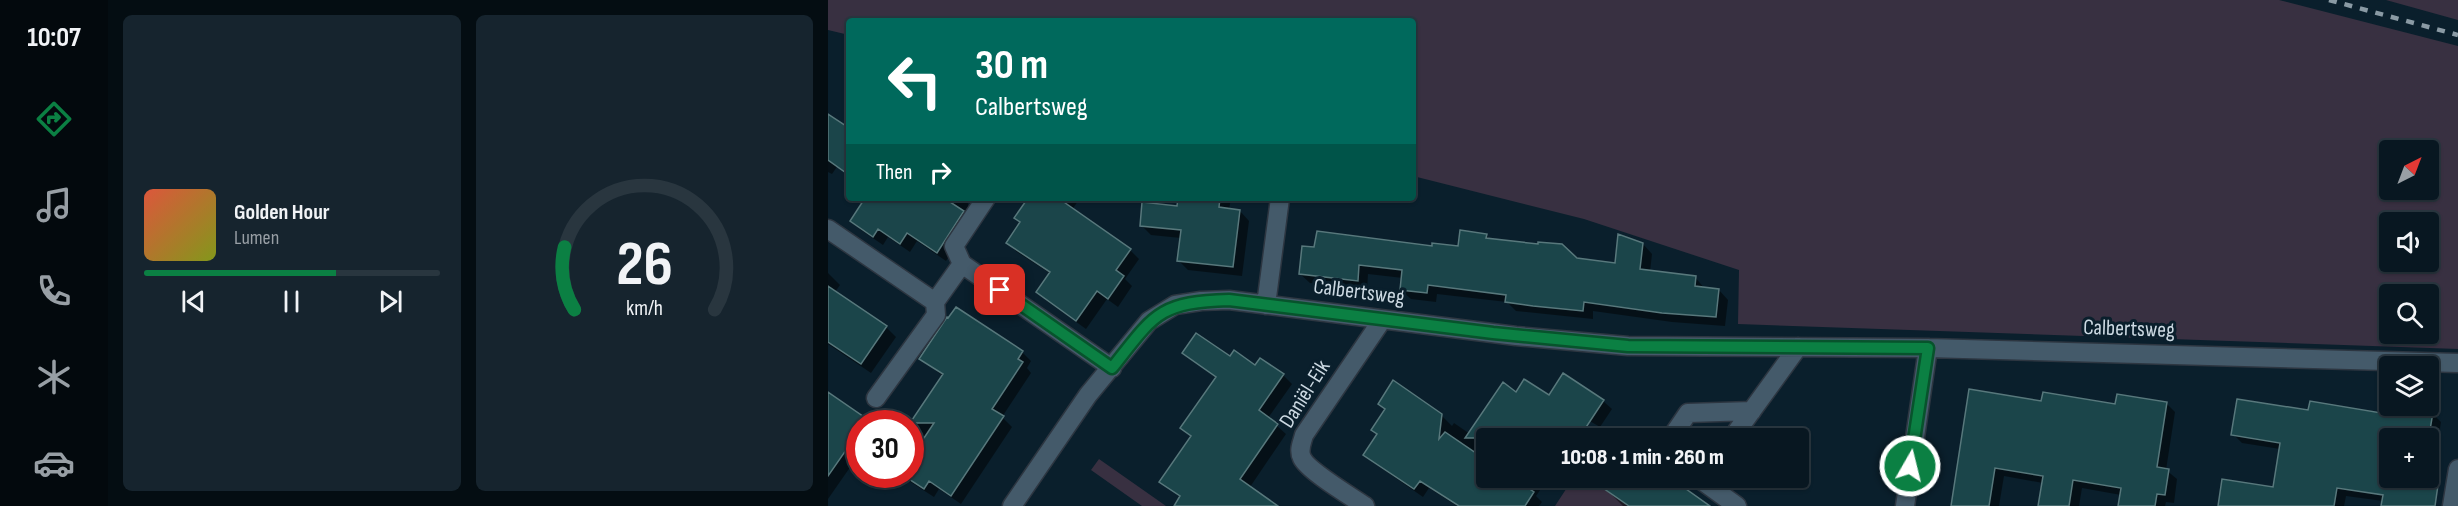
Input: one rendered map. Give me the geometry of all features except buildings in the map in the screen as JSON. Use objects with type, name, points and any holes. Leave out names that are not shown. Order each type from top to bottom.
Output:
[{"type":"street","points":[[984,201],[954,246],[962,264],[1112,368]]},
{"type":"street","points":[[1266,305],[1280,201]]},
{"type":"street","points":[[828,229],[935,302]]},
{"type":"street","points":[[876,398],[936,315],[935,302],[962,264]]},
{"type":"street","name":"Calbertsweg","points":[[1012,506],[1089,395],[1149,321],[1175,305],[1201,301],[1229,300],[1516,336],[1628,346],[1928,348],[2458,363]]},
{"type":"street","name":"Daniël-Eik","points":[[1365,506],[1311,469],[1302,459],[1300,448],[1304,435],[1382,320]]},
{"type":"street","points":[[1739,428],[1798,347]]},
{"type":"street","points":[[1905,506],[1928,348]]},
{"type":"street","points":[[1678,428],[1688,413],[1752,411]]},
{"type":"street","points":[[2452,506],[2458,469]]},
{"type":"street","points":[[1713,488],[1737,506]]},
{"type":"shaded area","points":[[828,0],[2279,0],[2458,46],[2458,349],[1738,324],[1739,270],[1584,219],[1416,177],[1416,18],[846,18],[846,34],[828,30]]},
{"type":"shaded area","points":[[2386,0],[2458,0],[2458,20]]},
{"type":"shaded area","points":[[1099,459],[1166,506],[1142,506],[1091,470]]},
{"type":"shaded area","points":[[1567,488],[1603,488],[1629,506],[1555,506]]},
{"type":"railway","points":[[2329,0],[2458,35]]},
{"type":"route","points":[[1000,290],[1112,368],[1149,321],[1175,305],[1229,300],[1493,333],[1628,346],[1928,348],[1910,466]]}]
